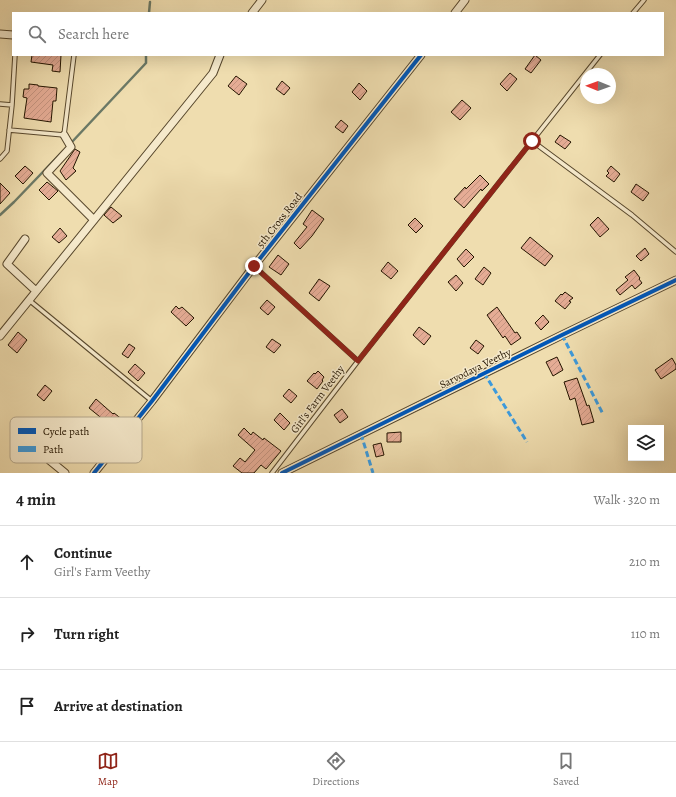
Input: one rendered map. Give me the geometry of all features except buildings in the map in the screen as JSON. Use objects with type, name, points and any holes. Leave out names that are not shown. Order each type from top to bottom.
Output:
[{"type":"street","points":[[253,12],[262,0]]},
{"type":"street","points":[[456,12],[465,0]]},
{"type":"street","points":[[0,34],[12,35]]},
{"type":"street","points":[[0,336],[213,73],[220,56]]},
{"type":"street","name":"5th Cross Road","points":[[139,417],[254,266],[421,56]]},
{"type":"street","points":[[64,135],[71,147],[47,173],[94,220]]},
{"type":"street","points":[[25,239],[7,264],[36,291]]},
{"type":"street","name":"Sarvodaya Veethy","points":[[282,473],[293,471],[555,339],[676,280]]},
{"type":"street","points":[[53,463],[65,473]]},
{"type":"street","name":"5th Cross Road","points":[[94,473],[102,463]]},
{"type":"lane","points":[[634,12],[644,0]]},
{"type":"lane","points":[[0,159],[7,151],[15,56]]},
{"type":"lane","points":[[9,130],[64,135],[74,56]]},
{"type":"lane","name":"Girl's Farm Veethy","points":[[272,473],[358,361],[599,56]]},
{"type":"lane","points":[[0,104],[12,105]]},
{"type":"lane","points":[[532,141],[632,216],[676,252]]},
{"type":"lane","points":[[254,266],[358,361]]},
{"type":"lane","points":[[29,299],[152,401]]},
{"type":"waterway","points":[[149,12],[150,2]]},
{"type":"waterway","points":[[71,143],[146,63],[146,56]]},
{"type":"waterway","points":[[0,215],[63,151]]},
{"type":"marked path","points":[[562,335],[603,414]]},
{"type":"marked path","points":[[484,373],[527,442]]},
{"type":"marked path","points":[[361,434],[373,473]]},
{"type":"cycle path","points":[[139,417],[254,266],[420,56]]},
{"type":"cycle path","points":[[282,473],[676,280]]},
{"type":"cycle path","points":[[94,473],[102,463]]},
{"type":"route","points":[[254,266],[358,361],[532,141]]}]
